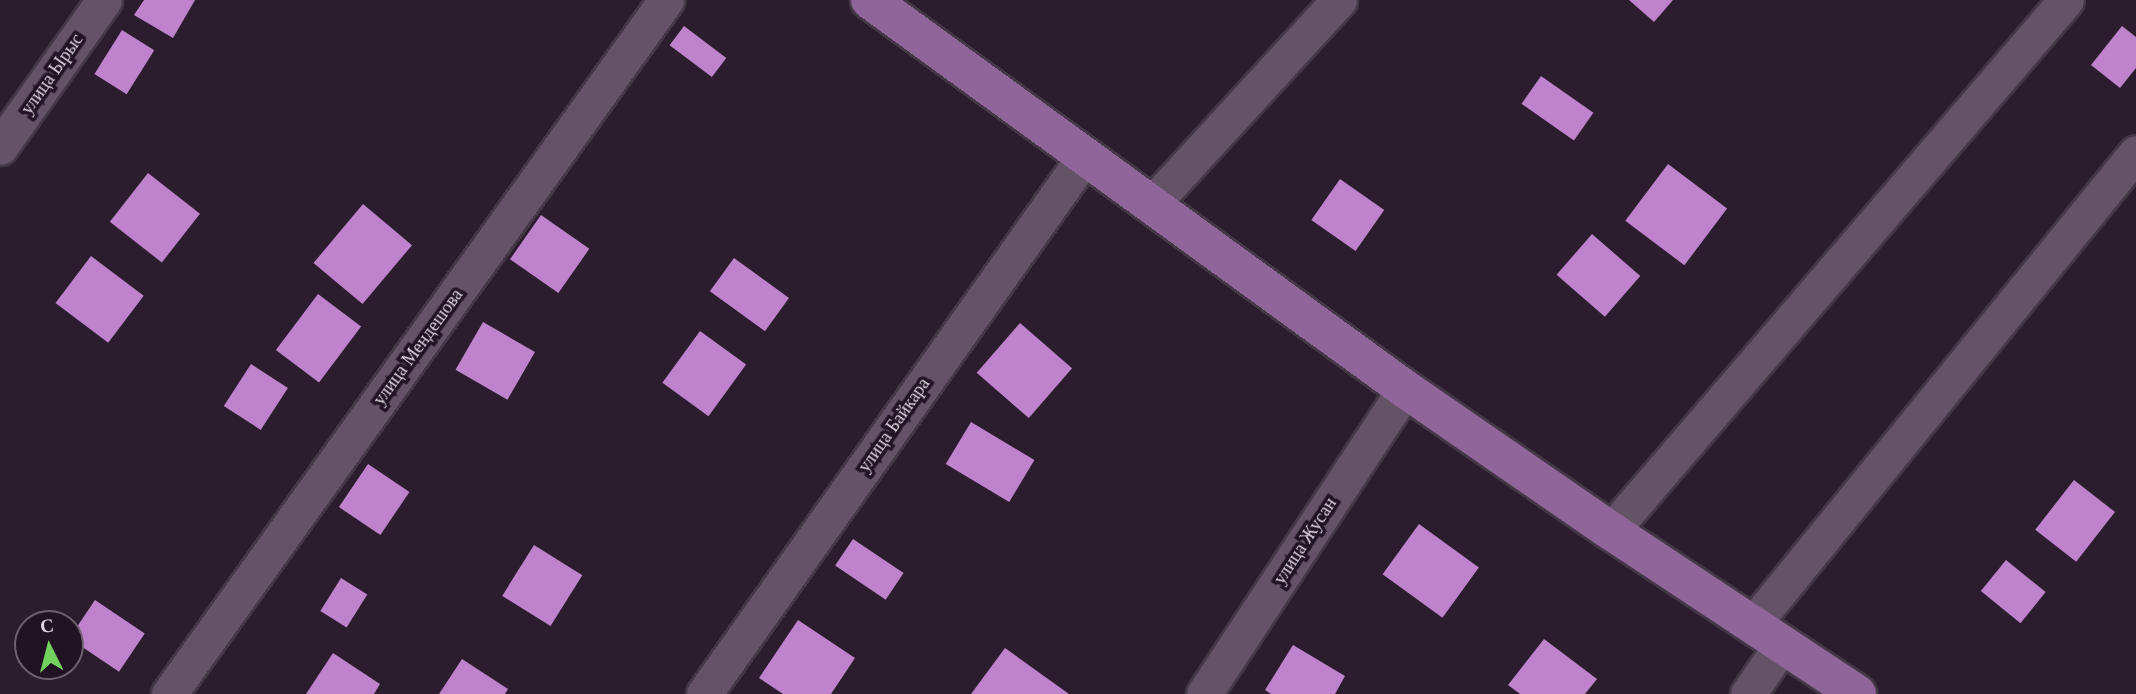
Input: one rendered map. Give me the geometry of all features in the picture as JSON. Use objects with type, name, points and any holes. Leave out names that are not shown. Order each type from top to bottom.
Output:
[{"type":"main road","points":[[870,0],[1405,388],[1612,531],[1857,694]]},
{"type":"street","name":"улица Ырыс","points":[[0,147],[104,0]]},
{"type":"street","name":"улица Мендешова","points":[[169,694],[666,0]]},
{"type":"street","points":[[1152,204],[1339,0]]},
{"type":"street","points":[[1612,531],[2066,0]]},
{"type":"street","points":[[1748,694],[1768,634],[2136,153]]},
{"type":"street","name":"улица Байкара","points":[[704,694],[1086,156]]},
{"type":"street","name":"улица Жусан","points":[[1204,694],[1405,388]]},
{"type":"building","points":[[144,0],[195,0],[173,38],[134,15]]},
{"type":"building","points":[[1629,0],[1673,0],[1654,22]]},
{"type":"building","points":[[684,26],[726,58],[712,77],[670,45]]},
{"type":"building","points":[[2122,26],[2136,37],[2136,68],[2120,88],[2091,65]]},
{"type":"building","points":[[122,30],[154,50],[127,94],[94,74]]},
{"type":"building","points":[[1541,76],[1593,113],[1574,141],[1521,104]]},
{"type":"building","points":[[1668,164],[1727,209],[1684,265],[1625,221]]},
{"type":"building","points":[[148,173],[200,214],[162,262],[110,222]]},
{"type":"building","points":[[1340,179],[1384,210],[1356,251],[1311,220]]},
{"type":"building","points":[[363,204],[412,245],[363,304],[314,263]]},
{"type":"building","points":[[541,215],[589,249],[558,293],[510,259]]},
{"type":"building","points":[[1592,234],[1640,276],[1605,317],[1557,275]]},
{"type":"building","points":[[91,256],[144,296],[108,343],[55,303]]},
{"type":"building","points":[[734,258],[789,298],[765,331],[710,291]]},
{"type":"building","points":[[318,294],[361,326],[319,382],[276,350]]},
{"type":"building","points":[[483,322],[535,352],[507,400],[456,370]]},
{"type":"building","points":[[1020,323],[1072,368],[1029,418],[977,373]]},
{"type":"building","points":[[700,331],[746,365],[708,416],[662,383]]},
{"type":"building","points":[[251,364],[288,388],[261,430],[224,406]]},
{"type":"building","points":[[971,422],[1034,460],[1009,502],[946,464]]},
{"type":"building","points":[[368,464],[409,492],[380,535],[339,507]]},
{"type":"building","points":[[2074,480],[2115,512],[2076,562],[2035,530]]},
{"type":"building","points":[[1419,524],[1479,567],[1442,618],[1383,574]]},
{"type":"building","points":[[853,539],[904,573],[886,600],[835,566]]},
{"type":"building","points":[[534,545],[582,575],[551,626],[502,596]]},
{"type":"building","points":[[2006,560],[2046,592],[2020,623],[1981,591]]},
{"type":"building","points":[[341,578],[367,594],[347,628],[320,611]]},
{"type":"building","points":[[95,600],[145,634],[119,672],[84,648],[84,616]]},
{"type":"building","points":[[798,620],[855,658],[831,694],[783,694],[759,678]]},
{"type":"building","points":[[1544,639],[1597,679],[1585,694],[1520,694],[1508,685]]},
{"type":"building","points":[[1293,645],[1345,676],[1335,694],[1271,694],[1265,690]]},
{"type":"building","points":[[1005,648],[1069,694],[971,694]]},
{"type":"building","points":[[333,653],[380,684],[374,694],[306,694]]},
{"type":"building","points":[[462,659],[508,689],[505,694],[439,694]]}]
